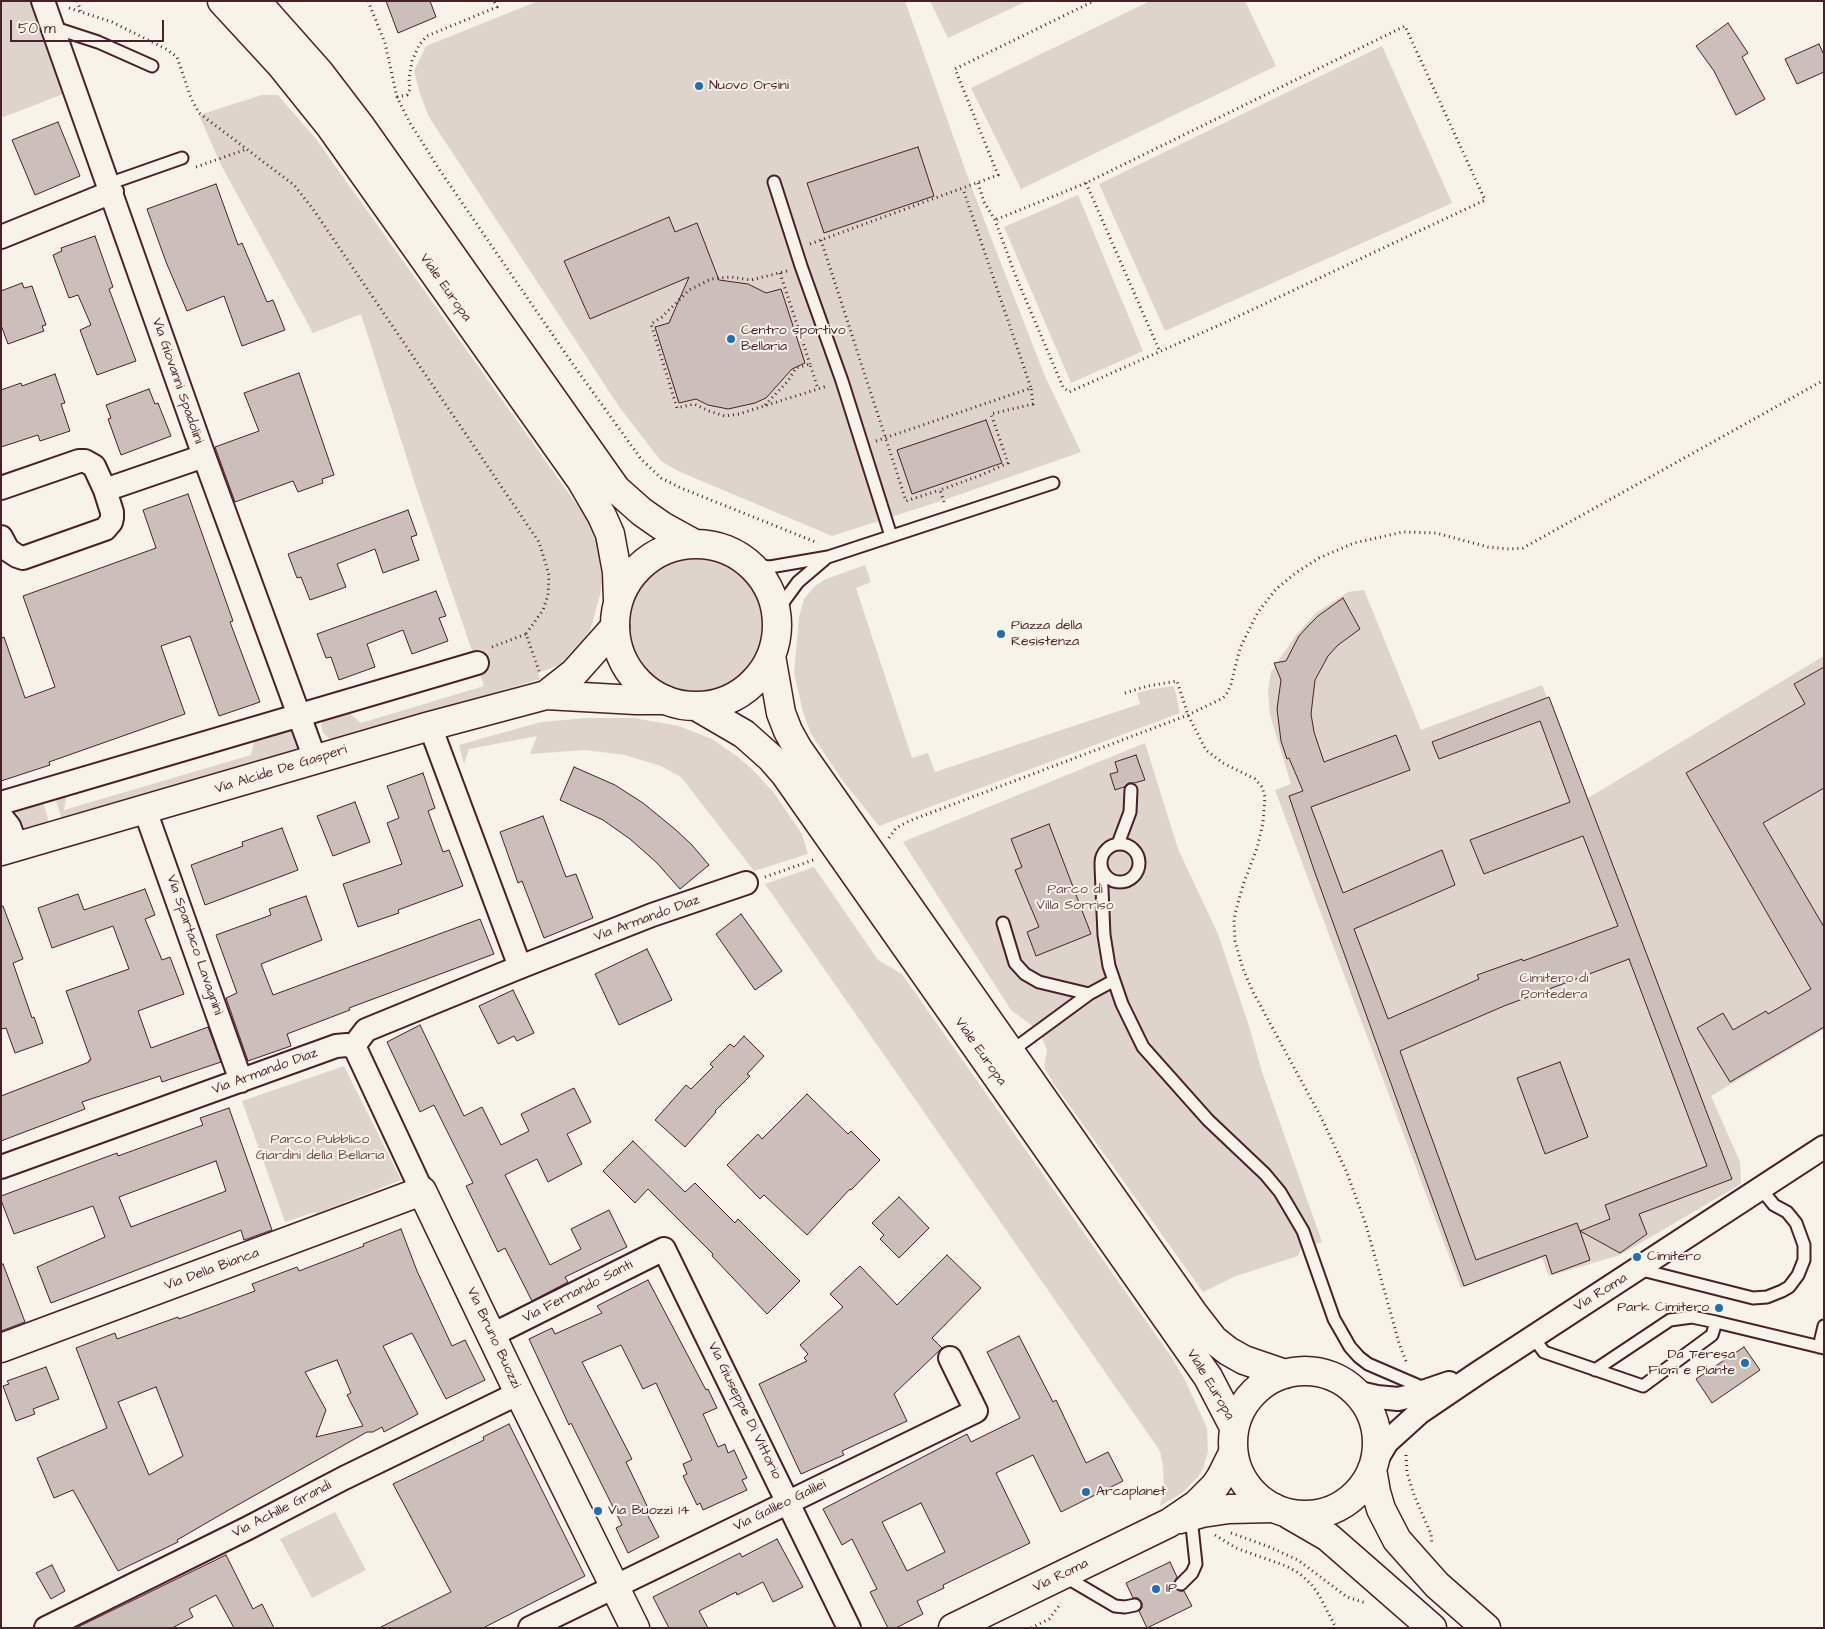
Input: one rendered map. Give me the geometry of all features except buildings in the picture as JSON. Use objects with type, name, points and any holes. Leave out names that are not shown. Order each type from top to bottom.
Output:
[{"type":"main road","name":"Viale Europa","points":[[222,1],[281,65],[330,126],[581,480],[610,534],[618,578],[616,614],[619,650],[629,671],[645,688],[665,700],[696,706],[711,705],[741,693],[753,683],[764,670],[776,642],[776,612],[768,586],[751,565],[729,550],[717,546],[693,543],[662,551],[646,561],[626,583],[616,614]]},
{"type":"main road","name":"Viale Europa","points":[[256,1],[319,72],[361,127],[616,489],[642,512],[662,526],[693,543]]},
{"type":"main road","name":"Via Alcide De Gasperi","points":[[546,694],[574,673],[616,614]]},
{"type":"main road","name":"Viale Europa","points":[[771,656],[778,704],[784,723],[795,744],[1214,1340],[1244,1360],[1285,1374]]},
{"type":"main road","name":"Via Alcide De Gasperi","points":[[9,849],[315,759],[546,694],[665,700]]},
{"type":"main road","name":"Viale Europa","points":[[696,706],[744,734],[771,758],[784,774],[1208,1377],[1234,1440],[1239,1473],[1244,1482],[1261,1500],[1328,1537],[1432,1628]]},
{"type":"main road","name":"Via Bruno Buozzi","points":[[422,1191],[635,1628]]},
{"type":"main road","name":"Via Della Bianca","points":[[1,1348],[422,1191]]},
{"type":"main road","name":"Viale Europa","points":[[1234,1440],[1239,1412],[1254,1391],[1265,1382],[1285,1374],[1300,1371],[1326,1374],[1344,1383],[1364,1402],[1371,1414],[1377,1447],[1373,1465],[1366,1481],[1356,1494],[1338,1507],[1316,1514],[1299,1515],[1280,1510]]},
{"type":"main road","name":"Via Roma","points":[[1189,1523],[1197,1504],[1222,1477],[1234,1440]]},
{"type":"main road","name":"Viale Europa","points":[[1373,1465],[1380,1509],[1397,1540],[1437,1585],[1486,1628]]},
{"type":"main road","name":"Via Roma","points":[[954,1628],[1062,1576],[1189,1523],[1229,1510],[1280,1510]]},
{"type":"street","name":"Via Giovanni Spadolini","points":[[53,4],[52,28],[204,456],[315,759]]},
{"type":"street","points":[[1,238],[110,188]]},
{"type":"street","points":[[105,490],[204,456]]},
{"type":"street","points":[[1,488],[79,461],[86,461],[94,466],[112,512],[111,522],[105,529],[23,558],[12,553],[1,537]]},
{"type":"street","points":[[1,802],[477,663]]},
{"type":"street","points":[[430,726],[520,966]]},
{"type":"street","name":"Via Spartaco Lavagnini","points":[[145,810],[241,1081]]},
{"type":"street","name":"Via Alcide De Gasperi","points":[[1,816],[9,826],[9,849]]},
{"type":"street","name":"Via Armando Diaz","points":[[1,1167],[336,1046],[347,1045],[353,1047],[366,1030],[520,966],[652,915],[746,883]]},
{"type":"street","name":"Via Bruno Buozzi","points":[[353,1047],[358,1053],[422,1191]]},
{"type":"street","name":"Via Roma","points":[[1373,1465],[1387,1442],[1419,1413],[1478,1372],[1824,1148]]},
{"type":"street","name":"Via Fernando Santi","points":[[492,1335],[664,1249]]},
{"type":"street","name":"Via Giuseppe Di Vittorio","points":[[664,1249],[849,1628]]},
{"type":"street","name":"Via Galileo Galilei","points":[[530,1628],[976,1411],[950,1358]]},
{"type":"street","name":"Via Roma","points":[[1355,1392],[1398,1399],[1430,1390],[1478,1372]]},
{"type":"street","name":"Via Achille Grandi","points":[[46,1628],[344,1478],[519,1393]]},
{"type":"lane","points":[[52,28],[98,42],[152,66]]},
{"type":"lane","points":[[110,188],[182,158]]},
{"type":"lane","points":[[774,182],[801,266],[842,381],[891,536]]},
{"type":"lane","points":[[751,565],[770,567],[828,557],[1053,483]]},
{"type":"lane","points":[[776,612],[798,582],[828,557]]},
{"type":"lane","points":[[1118,844],[1130,812],[1131,790]]},
{"type":"lane","points":[[1101,866],[1103,872],[1112,881],[1128,881],[1135,875],[1139,867],[1137,855],[1132,849],[1118,844],[1112,846],[1104,853],[1101,866],[1105,950],[1113,981],[1131,1024],[1150,1056],[1208,1120],[1265,1174],[1284,1198],[1303,1231],[1334,1319],[1350,1347],[1359,1357],[1373,1367],[1430,1390]]},
{"type":"lane","points":[[1102,890],[1112,881]]},
{"type":"lane","points":[[1003,923],[1015,963],[1025,974],[1039,982],[1089,994]]},
{"type":"lane","points":[[1010,1052],[1089,994],[1113,981]]},
{"type":"lane","points":[[1638,1269],[1753,1298],[1768,1297],[1782,1291],[1798,1275],[1804,1260],[1804,1245],[1796,1223],[1786,1212],[1774,1205],[1760,1189]]},
{"type":"lane","points":[[1595,1370],[1670,1320],[1692,1317],[1821,1347],[1824,1326]]},
{"type":"lane","points":[[1532,1337],[1544,1352],[1643,1386],[1712,1335],[1716,1322]]},
{"type":"lane","points":[[1181,1584],[1192,1573],[1196,1564],[1189,1523]]},
{"type":"lane","points":[[1062,1576],[1115,1606],[1135,1605]]},
{"type":"path","points":[[77,1],[82,11]]},
{"type":"path","points":[[368,1],[385,43],[398,97],[410,123],[439,169],[572,363],[646,466],[661,478],[681,488],[842,552]]},
{"type":"path","points":[[398,97],[407,94],[410,89],[408,78],[412,61],[419,45],[427,36],[497,7],[494,1]]},
{"type":"path","points":[[796,249],[998,176],[955,69],[1094,1]]},
{"type":"path","points":[[53,4],[82,11],[112,22],[166,49],[177,57],[191,98],[199,113],[294,185],[313,209],[539,542],[549,575],[548,595],[543,610],[526,634],[473,654],[477,663]]},
{"type":"path","points":[[978,183],[984,202],[995,220],[1016,277],[1063,387],[1069,392],[1160,352],[1485,200],[1405,26],[1086,183],[995,220]]},
{"type":"path","points":[[1086,183],[1160,352]]},
{"type":"path","points":[[821,240],[906,501],[979,476],[1008,463],[991,414],[1033,404],[1031,388],[963,189]]},
{"type":"path","points":[[801,266],[751,280],[731,277],[711,279],[689,290],[662,317],[651,324],[677,408],[694,404],[725,416],[739,414],[842,381]]},
{"type":"path","points":[[780,273],[818,389]]},
{"type":"path","points":[[765,406],[788,381],[796,368],[810,364]]},
{"type":"path","points":[[890,834],[896,828],[909,821],[1215,704],[1228,692],[1240,648],[1258,612],[1276,589],[1297,572],[1319,558],[1354,543],[1403,532],[1436,532],[1488,547],[1523,548],[1824,380]]},
{"type":"path","points":[[862,446],[1031,388]]},
{"type":"path","points":[[940,490],[949,517]]},
{"type":"path","points":[[526,634],[546,694]]},
{"type":"path","points":[[1125,693],[1176,680],[1188,715],[1206,750],[1223,763],[1255,779],[1262,787],[1265,798],[1263,823],[1257,848],[1236,910],[1234,920],[1235,941],[1243,969],[1254,992],[1341,1157],[1358,1200],[1399,1344],[1413,1373],[1430,1390]]},
{"type":"path","points":[[746,883],[821,857]]},
{"type":"path","points":[[1408,1449],[1405,1456],[1407,1473],[1431,1534],[1431,1549]]},
{"type":"path","points":[[1189,1523],[1236,1548],[1286,1566],[1299,1573],[1319,1595],[1336,1628]]},
{"type":"path","points":[[1224,1529],[1234,1535],[1298,1560],[1351,1600],[1373,1603]]},
{"type":"green space","points":[[1,1],[34,1],[63,94],[1,118]]},
{"type":"green space","points":[[538,1],[905,1],[971,186],[1044,374],[1081,452],[944,500],[832,536],[678,471],[661,461],[620,408],[429,117],[420,94],[414,71],[426,46]]},
{"type":"green space","points":[[930,1],[1027,1],[948,38]]},
{"type":"green space","points":[[1150,1],[1245,1],[1276,66],[1021,189],[971,88]]},
{"type":"green space","points":[[1382,46],[1452,203],[1165,331],[1099,184]]},
{"type":"green space","points":[[262,95],[278,95],[316,139],[582,512],[591,527],[597,543],[602,580],[590,631],[580,645],[559,665],[538,673],[540,679],[337,740],[330,739],[323,733],[321,725],[324,719],[348,712],[361,723],[484,686],[416,487],[361,314],[313,333],[221,165],[199,115]]},
{"type":"green space","points":[[1078,195],[1143,351],[1071,383],[1004,227]]},
{"type":"green space","points":[[695,557],[721,563],[744,577],[758,600],[764,626],[758,652],[744,675],[721,689],[695,695],[669,689],[646,675],[632,652],[626,626],[632,600],[646,577],[669,563]]},
{"type":"green space","points":[[865,565],[871,582],[856,588],[912,758],[928,753],[935,772],[1140,704],[1137,693],[1152,689],[1174,686],[1180,713],[879,826],[843,781],[811,734],[803,712],[794,673],[799,617],[804,599],[814,587],[824,580]]},
{"type":"green space","name":"Cimitero di Pontedera","points":[[1364,590],[1421,730],[1542,685],[1588,798],[1824,656],[1824,1029],[1711,1096],[1740,1162],[1741,1184],[1620,1255],[1549,1276],[1542,1258],[1461,1288],[1275,790],[1291,784],[1270,715],[1268,691],[1271,672],[1296,635],[1316,613],[1348,592]]},
{"type":"green space","points":[[587,718],[634,718],[679,726],[712,739],[738,757],[774,793],[802,834],[808,854],[754,871],[681,777],[661,766],[625,755],[585,750],[530,754],[537,736],[469,749],[464,764],[459,745],[541,722]]},
{"type":"green space","points":[[291,726],[298,751],[62,820],[55,797],[67,793],[64,810],[251,755],[255,737]]},
{"type":"green space","name":"Parco di Villa Sorriso","points":[[1145,743],[1178,849],[1218,934],[1249,1026],[1262,1072],[1322,1242],[1301,1248],[1298,1256],[1236,1276],[1203,1292],[1054,1084],[1044,1067],[1047,1050],[1039,1031],[1011,1010],[903,842]]},
{"type":"green space","points":[[43,801],[49,823],[26,831],[15,810]]},
{"type":"green space","points":[[814,867],[878,960],[902,974],[1172,1358],[1185,1380],[1207,1428],[1208,1451],[1203,1469],[1198,1477],[1182,1493],[1160,1506],[1164,1487],[1160,1451],[765,884]]},
{"type":"green space","name":"Parco Pubblico Giardini della Bellaria","points":[[344,1066],[401,1180],[316,1214],[315,1212],[285,1222],[242,1101]]},
{"type":"green space","points":[[335,1512],[366,1570],[312,1598],[280,1539]]},
{"type":"place","name":"Nuovo Orsini","points":[[699,86]]},
{"type":"place","name":"Centro sportivo Bellaria","points":[[731,339]]},
{"type":"place","name":"Piazza della Resistenza","points":[[1001,634]]},
{"type":"place","name":"Cimitero","points":[[1637,1257]]},
{"type":"place","name":"Park Cimitero","points":[[1719,1308]]},
{"type":"place","name":"Da Teresa Fiori e Piante","points":[[1745,1363]]},
{"type":"place","name":"Arcaplanet","points":[[1086,1492]]},
{"type":"place","name":"Via Buozzi 14","points":[[598,1511]]},
{"type":"place","name":"IP","points":[[1156,1589]]}]
